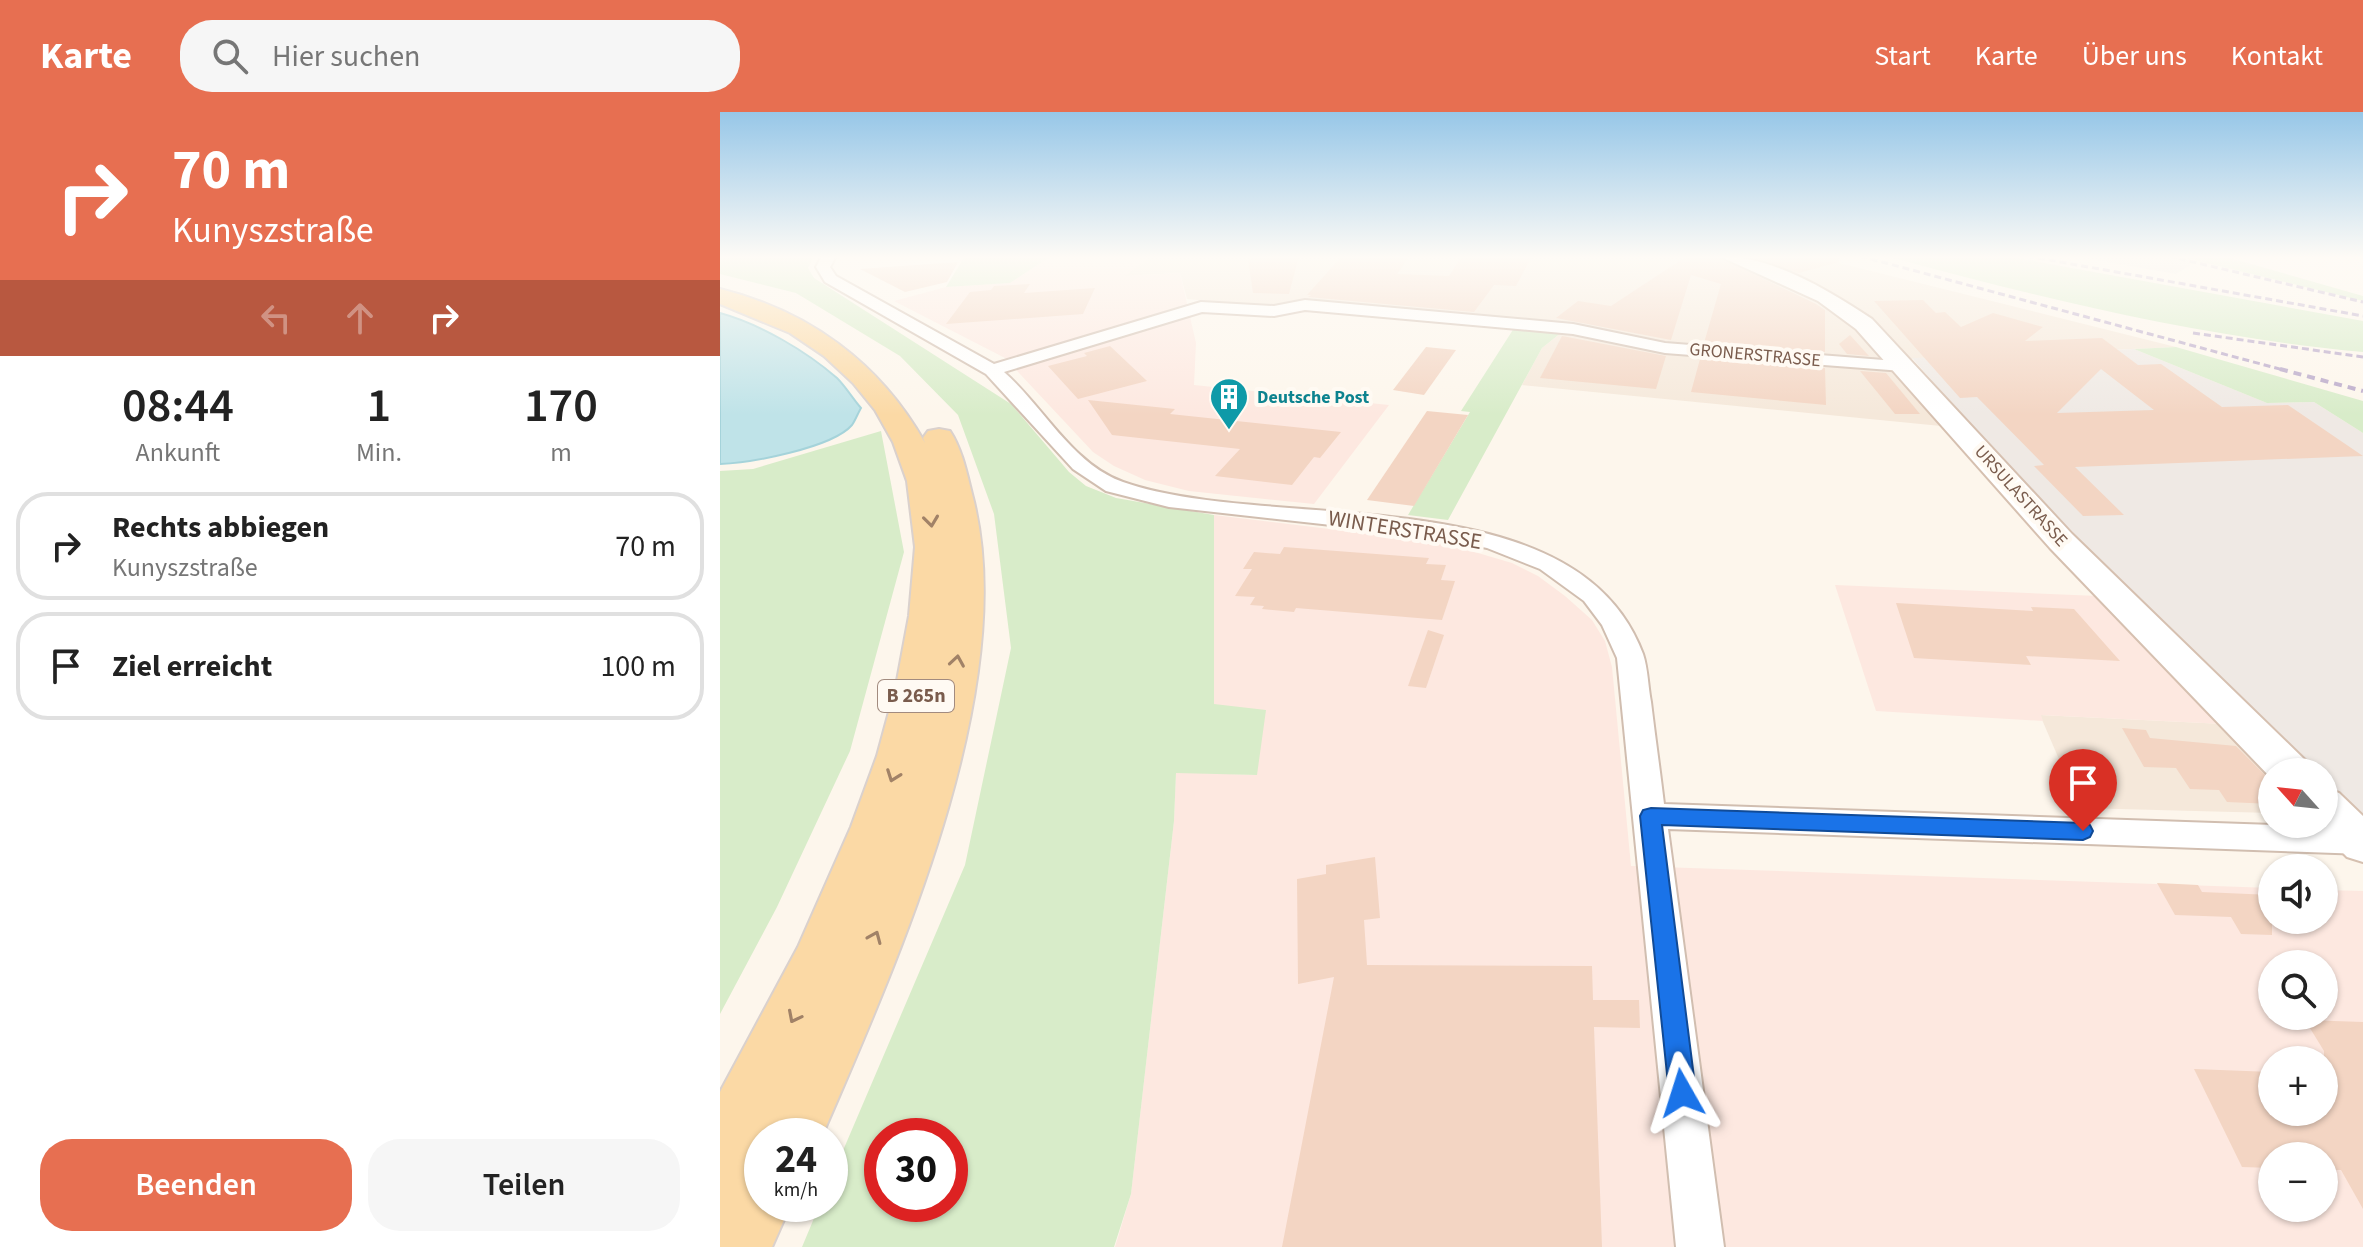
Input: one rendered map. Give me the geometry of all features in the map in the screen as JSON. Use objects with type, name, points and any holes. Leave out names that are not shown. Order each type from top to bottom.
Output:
[{"type":"main road","name":"B 265n","points":[[720,1162],[802,1002],[862,863],[901,753],[924,663],[931,593],[933,526],[922,475],[904,430],[884,398],[831,347],[801,328],[753,309]]},
{"type":"main road","name":"B 265n","points":[[789,309],[825,325],[875,359],[909,394],[939,438],[959,497],[967,569],[956,667],[941,746],[919,819],[843,1013],[795,1118]]},
{"type":"main road","points":[[733,1247],[746,1222]]},
{"type":"street","name":"WINTERSTRASSE","points":[[883,309],[992,370],[1007,382],[1083,467],[1114,485],[1174,500],[1462,536],[1531,557],[1592,595],[1608,614],[1631,658],[1700,1247]]},
{"type":"street","name":"GRONERSTRASSE","points":[[992,370],[1194,309]]},
{"type":"street","name":"GRONERSTRASSE","points":[[1237,309],[1285,309]]},
{"type":"street","name":"GRONERSTRASSE","points":[[1349,309],[1573,329],[1665,348],[1903,366]]},
{"type":"street","name":"URSULASTRASSE","points":[[1843,309],[1864,324],[2061,541],[2277,758]]},
{"type":"street","points":[[1651,816],[2362,842]]},
{"type":"street","points":[[2338,819],[2362,842]]},
{"type":"shaded area","points":[[910,309],[1188,309],[1196,343],[1194,385],[1389,405],[1314,504],[1189,491],[1145,480],[1093,452],[1005,358]]},
{"type":"shaded area","points":[[1297,309],[2023,309],[2176,347],[1886,360],[1941,426],[1522,385],[1542,348],[1561,333]]},
{"type":"shaded area","points":[[2134,349],[2267,403],[2314,402],[2363,433],[2363,820],[2338,801],[2338,758],[2290,758],[2089,559],[1912,358]]},
{"type":"shaded area","points":[[1214,515],[1444,543],[1512,563],[1538,576],[1565,596],[1592,620],[1605,641],[1612,667],[1631,866],[2258,888],[2258,934],[2338,934],[2338,890],[2363,891],[2363,1247],[1115,1247],[1131,1194],[1174,821],[1176,772],[1256,775],[1214,704]]},
{"type":"shaded area","points":[[1835,585],[2098,596],[2224,724],[2041,715],[2043,721],[1876,711]]},
{"type":"shaded area","points":[[2040,715],[2224,724],[2258,759],[2258,813],[2080,808]]},
{"type":"green space","points":[[822,309],[862,309],[1011,404],[1069,472],[1086,486],[1116,498],[1214,515],[1214,704],[1266,710],[1257,775],[1176,773],[1174,821],[1131,1194],[1114,1247],[802,1247],[812,1222],[848,1222],[848,1139],[965,865],[1011,648],[994,514],[958,415],[900,356]]},
{"type":"green space","points":[[2101,309],[2297,309],[2363,321],[2363,352],[2242,337]]},
{"type":"green space","points":[[1516,325],[1562,332],[1542,348],[1448,520],[1408,515],[1470,412],[1461,411]]},
{"type":"green space","points":[[2176,347],[2363,401],[2363,433],[2314,402],[2267,403],[2134,349]]},
{"type":"green space","points":[[881,431],[904,552],[850,751],[777,907],[720,1014],[720,471],[753,469]]},
{"type":"water","points":[[720,313],[782,340],[837,378],[861,408],[852,425],[827,441],[809,447],[750,461],[720,464]]},
{"type":"building","points":[[957,309],[1085,309],[1083,314],[946,324]]},
{"type":"building","points":[[1440,309],[1476,309],[1474,312]]},
{"type":"building","points":[[1568,309],[1681,309],[1671,340],[1556,318]]},
{"type":"building","points":[[1714,309],[1825,310],[1825,352],[1704,343]]},
{"type":"building","points":[[1881,309],[1932,309],[1936,313],[1945,312],[1961,327],[1993,313],[2043,327],[2025,341],[2102,338],[2138,365],[2161,364],[2222,407],[2288,405],[2363,456],[2075,467],[2124,515],[2083,516],[2034,466],[2044,465],[1977,397],[1960,398]],"holes":[[[2101,369],[2154,410],[2057,413]]]},
{"type":"building","points":[[1850,335],[1869,356],[1847,354],[1839,344]]},
{"type":"building","points":[[1562,336],[1666,356],[1656,389],[1540,378]]},
{"type":"building","points":[[1110,346],[1147,381],[1078,399],[1048,366],[1087,356],[1084,353]]},
{"type":"building","points":[[1426,347],[1456,350],[1424,395],[1393,390]]},
{"type":"building","points":[[1700,359],[1825,368],[1826,405],[1691,392]]},
{"type":"building","points":[[1860,371],[1886,373],[1920,414],[1895,414]]},
{"type":"building","points":[[1088,400],[1175,409],[1170,414],[1341,432],[1320,458],[1314,457],[1292,485],[1215,476],[1240,449],[1112,435]]},
{"type":"building","points":[[1427,411],[1468,415],[1414,506],[1367,500]]},
{"type":"building","points":[[1284,547],[1429,558],[1426,564],[1446,565],[1441,580],[1455,581],[1442,620],[1296,608],[1294,612],[1262,609],[1264,606],[1250,605],[1255,597],[1235,596],[1252,569],[1243,569],[1254,552],[1280,554]]},
{"type":"building","points":[[1896,603],[2033,611],[2031,607],[2074,609],[2120,661],[2026,656],[2031,665],[1914,658]]},
{"type":"building","points":[[1428,630],[1444,635],[1426,688],[1408,686]]},
{"type":"building","points":[[2122,728],[2146,730],[2150,738],[2236,746],[2258,768],[2258,803],[2227,802],[2219,790],[2190,789],[2176,768],[2144,767]]},
{"type":"building","points":[[1375,857],[1380,918],[1364,920],[1367,965],[1592,966],[1593,1000],[1639,1000],[1640,1028],[1594,1027],[1602,1247],[1282,1247],[1334,977],[1298,984],[1297,879],[1326,874],[1326,865]]},
{"type":"building","points":[[2157,883],[2198,885],[2202,892],[2258,894],[2258,934],[2272,935],[2241,934],[2231,917],[2175,915]]},
{"type":"building","points":[[2338,1021],[2363,1022],[2363,1209],[2341,1170],[2338,1170],[2338,1142],[2258,1142],[2258,1168],[2242,1167],[2194,1069],[2258,1071],[2258,1126],[2338,1126],[2338,1046],[2321,1046],[2311,1030],[2338,1030]]},
{"type":"railway","points":[[2057,309],[2287,371]]},
{"type":"railway","points":[[2324,309],[2363,316]]},
{"type":"railway","points":[[2193,333],[2363,357]]},
{"type":"railway","points":[[2280,369],[2363,391]]},
{"type":"place","name":"Deutsche Post","points":[[1229,431]]},
{"type":"route","points":[[1682,1093],[1651,816],[2083,831]]}]
